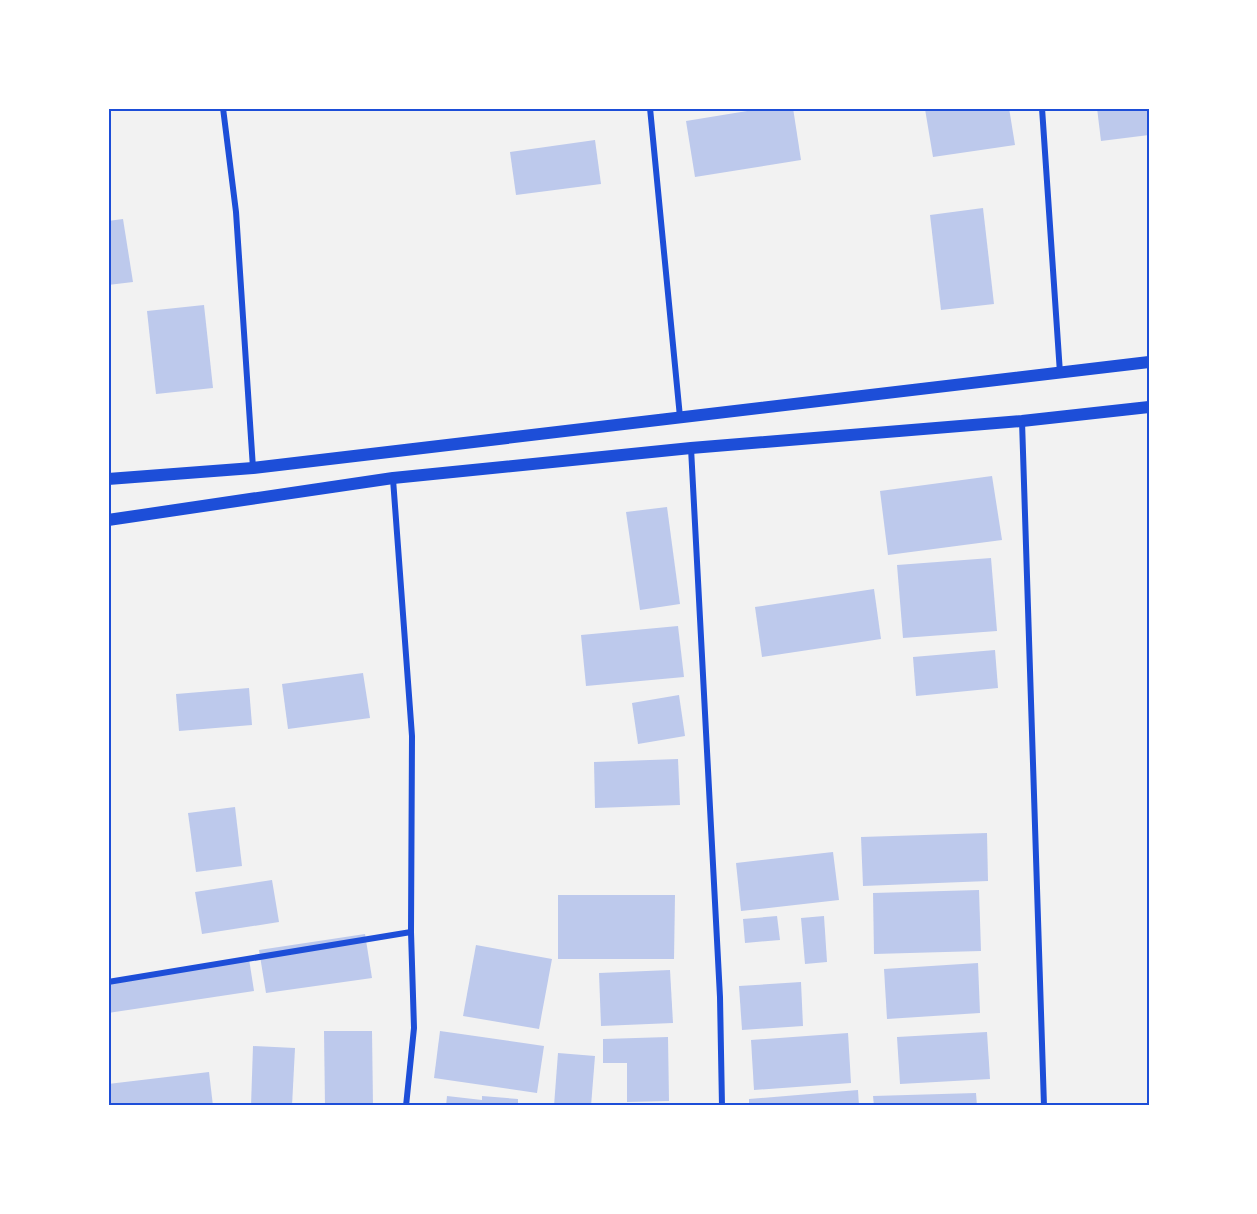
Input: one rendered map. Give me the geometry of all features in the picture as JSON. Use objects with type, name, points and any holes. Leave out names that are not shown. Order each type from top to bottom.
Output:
[{"type":"main road","points":[[108,479],[253,468],[1149,362]]},
{"type":"main road","points":[[108,520],[258,500],[393,478],[691,448],[1022,422],[1149,407]]},
{"type":"street","points":[[223,108],[236,212],[253,468]]},
{"type":"street","points":[[650,108],[681,417]]},
{"type":"street","points":[[1042,108],[1060,373]]},
{"type":"street","points":[[1022,422],[1044,1106]]},
{"type":"street","points":[[691,448],[720,997],[722,1106]]},
{"type":"street","points":[[393,478],[412,736],[411,932],[414,1028],[406,1106]]},
{"type":"street","points":[[108,982],[411,932]]},
{"type":"building","points":[[765,108],[793,108],[801,160],[695,177],[686,121]]},
{"type":"building","points":[[1009,108],[1015,145],[933,157],[925,109]]},
{"type":"building","points":[[1097,108],[1149,108],[1149,135],[1101,141]]},
{"type":"building","points":[[595,140],[601,184],[516,195],[510,152]]},
{"type":"building","points":[[983,208],[994,304],[941,310],[930,215]]},
{"type":"building","points":[[123,219],[133,282],[108,285],[108,221]]},
{"type":"building","points":[[204,305],[213,388],[156,394],[147,311]]},
{"type":"building","points":[[992,476],[1002,540],[888,555],[880,491]]},
{"type":"building","points":[[667,507],[680,604],[640,610],[626,512]]},
{"type":"building","points":[[991,558],[997,631],[903,638],[897,565]]},
{"type":"building","points":[[874,589],[881,639],[762,657],[755,607]]},
{"type":"building","points":[[678,626],[684,677],[586,686],[581,635]]},
{"type":"building","points":[[995,650],[998,688],[916,696],[913,657]]},
{"type":"building","points":[[363,673],[370,718],[288,729],[282,684]]},
{"type":"building","points":[[249,688],[252,725],[179,731],[176,694]]},
{"type":"building","points":[[679,695],[685,736],[638,744],[632,703]]},
{"type":"building","points":[[678,759],[680,805],[595,808],[594,762]]},
{"type":"building","points":[[235,807],[242,866],[196,872],[188,813]]},
{"type":"building","points":[[987,833],[988,881],[863,886],[861,837]]},
{"type":"building","points":[[833,852],[839,900],[741,911],[736,863]]},
{"type":"building","points":[[272,880],[279,922],[202,934],[195,892]]},
{"type":"building","points":[[979,890],[981,951],[874,954],[873,893]]},
{"type":"building","points":[[558,895],[675,895],[674,959],[558,959]]},
{"type":"building","points":[[777,916],[780,940],[745,943],[743,919]]},
{"type":"building","points":[[824,916],[827,962],[805,964],[801,918]]},
{"type":"building","points":[[365,934],[372,978],[266,993],[259,950]]},
{"type":"building","points":[[476,945],[552,959],[539,1029],[463,1016]]},
{"type":"building","points":[[249,959],[254,991],[108,1013],[108,980]]},
{"type":"building","points":[[978,963],[980,1013],[887,1019],[884,969]]},
{"type":"building","points":[[670,970],[673,1023],[601,1026],[599,973]]},
{"type":"building","points":[[801,982],[803,1026],[742,1030],[739,986]]},
{"type":"building","points":[[324,1031],[372,1031],[373,1106],[325,1106]]},
{"type":"building","points":[[440,1031],[544,1046],[537,1093],[434,1078]]},
{"type":"building","points":[[987,1032],[990,1079],[900,1084],[897,1037]]},
{"type":"building","points":[[848,1033],[851,1083],[754,1090],[751,1040]]},
{"type":"building","points":[[668,1037],[669,1101],[627,1102],[627,1063],[603,1063],[603,1039]]},
{"type":"building","points":[[253,1046],[295,1048],[292,1106],[251,1106]]},
{"type":"building","points":[[558,1053],[595,1056],[591,1106],[554,1106]]},
{"type":"building","points":[[209,1072],[213,1106],[108,1106],[108,1084]]},
{"type":"building","points":[[858,1090],[859,1106],[749,1106],[749,1099]]},
{"type":"building","points":[[976,1093],[977,1106],[874,1106],[873,1096]]},
{"type":"building","points":[[447,1096],[482,1100],[482,1096],[518,1099],[518,1106],[446,1106]]}]
